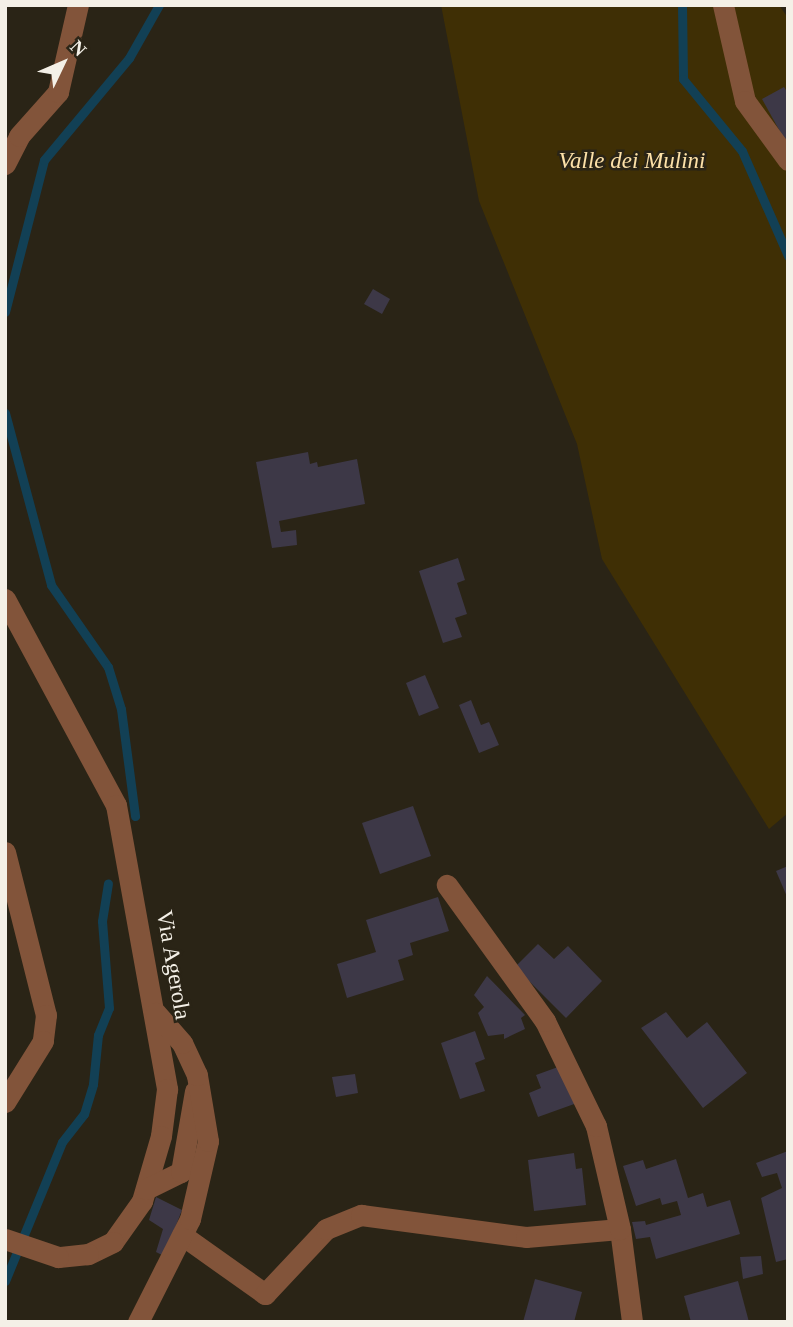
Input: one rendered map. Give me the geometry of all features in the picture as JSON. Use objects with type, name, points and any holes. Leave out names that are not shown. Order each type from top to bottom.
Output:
[{"type":"street","points":[[5,163],[19,136],[58,92],[78,5]]},
{"type":"street","points":[[723,5],[745,101],[788,160]]},
{"type":"street","name":"Via Agerola","points":[[5,599],[116,805],[156,1013],[167,1089],[142,1202],[113,1242],[88,1254],[58,1256],[7,1241]]},
{"type":"street","points":[[5,852],[46,1015],[43,1041],[5,1102]]},
{"type":"street","points":[[447,885],[545,1021],[596,1126],[620,1229],[632,1322]]},
{"type":"street","points":[[138,1322],[190,1219],[208,1141],[197,1075],[182,1043],[156,1013]]},
{"type":"street","points":[[146,1189],[181,1172],[197,1075]]},
{"type":"street","points":[[182,1235],[265,1294],[326,1229],[361,1215],[526,1237],[620,1229]]},
{"type":"green space","name":"Valle dei Mulini","points":[[441,5],[779,5],[788,18],[788,813],[769,829],[602,559],[577,444],[479,201]]},
{"type":"building","points":[[784,87],[788,93],[788,146],[762,99]]},
{"type":"building","points":[[373,289],[390,299],[382,314],[364,304]]},
{"type":"building","points":[[308,452],[310,464],[317,462],[318,467],[357,459],[365,504],[279,521],[281,532],[296,530],[297,545],[272,548],[256,462]]},
{"type":"building","points":[[458,558],[465,580],[457,583],[467,614],[455,618],[462,637],[443,643],[419,571]]},
{"type":"building","points":[[425,675],[439,708],[419,716],[406,683]]},
{"type":"building","points":[[471,700],[481,725],[489,722],[499,745],[479,753],[459,705]]},
{"type":"building","points":[[413,806],[431,856],[380,874],[362,823]]},
{"type":"building","points":[[788,866],[788,899],[776,871]]},
{"type":"building","points":[[438,897],[449,931],[410,943],[413,955],[398,960],[404,980],[347,998],[337,964],[376,952],[366,920]]},
{"type":"building","points":[[538,944],[554,959],[568,946],[602,981],[566,1018],[515,967]]},
{"type":"building","points":[[487,976],[525,1015],[521,1018],[525,1029],[504,1039],[504,1034],[488,1036],[478,1013],[484,1007],[474,995]]},
{"type":"building","points":[[666,1012],[687,1038],[707,1022],[747,1073],[703,1108],[641,1028]]},
{"type":"building","points":[[475,1031],[485,1059],[475,1063],[485,1091],[460,1099],[441,1043]]},
{"type":"building","points":[[558,1067],[577,1103],[538,1117],[529,1093],[541,1088],[536,1075]]},
{"type":"building","points":[[355,1074],[358,1093],[336,1097],[332,1077]]},
{"type":"building","points":[[788,1151],[788,1259],[776,1262],[761,1198],[782,1188],[777,1173],[762,1177],[756,1163]]},
{"type":"building","points":[[574,1153],[576,1169],[582,1168],[586,1205],[534,1211],[528,1160]]},
{"type":"building","points":[[676,1159],[688,1198],[703,1193],[707,1207],[730,1200],[740,1234],[656,1259],[650,1237],[636,1239],[632,1222],[645,1221],[646,1225],[681,1215],[677,1201],[662,1205],[660,1198],[636,1206],[623,1166],[643,1160],[646,1169]]},
{"type":"building","points":[[156,1197],[182,1210],[164,1256],[156,1252],[163,1229],[149,1220]]},
{"type":"building","points":[[761,1256],[763,1274],[743,1279],[740,1257]]},
{"type":"building","points":[[535,1279],[582,1292],[574,1322],[523,1322]]},
{"type":"building","points":[[738,1281],[749,1322],[691,1322],[684,1296]]},
{"type":"waterway","points":[[5,312],[44,160],[129,58],[159,5]]},
{"type":"waterway","points":[[682,5],[683,79],[742,151],[788,256]]},
{"type":"waterway","points":[[5,413],[51,585],[108,667],[121,709],[135,816]]},
{"type":"waterway","points":[[5,1281],[62,1142],[84,1114],[93,1084],[98,1035],[109,1008],[102,921],[108,883]]}]
